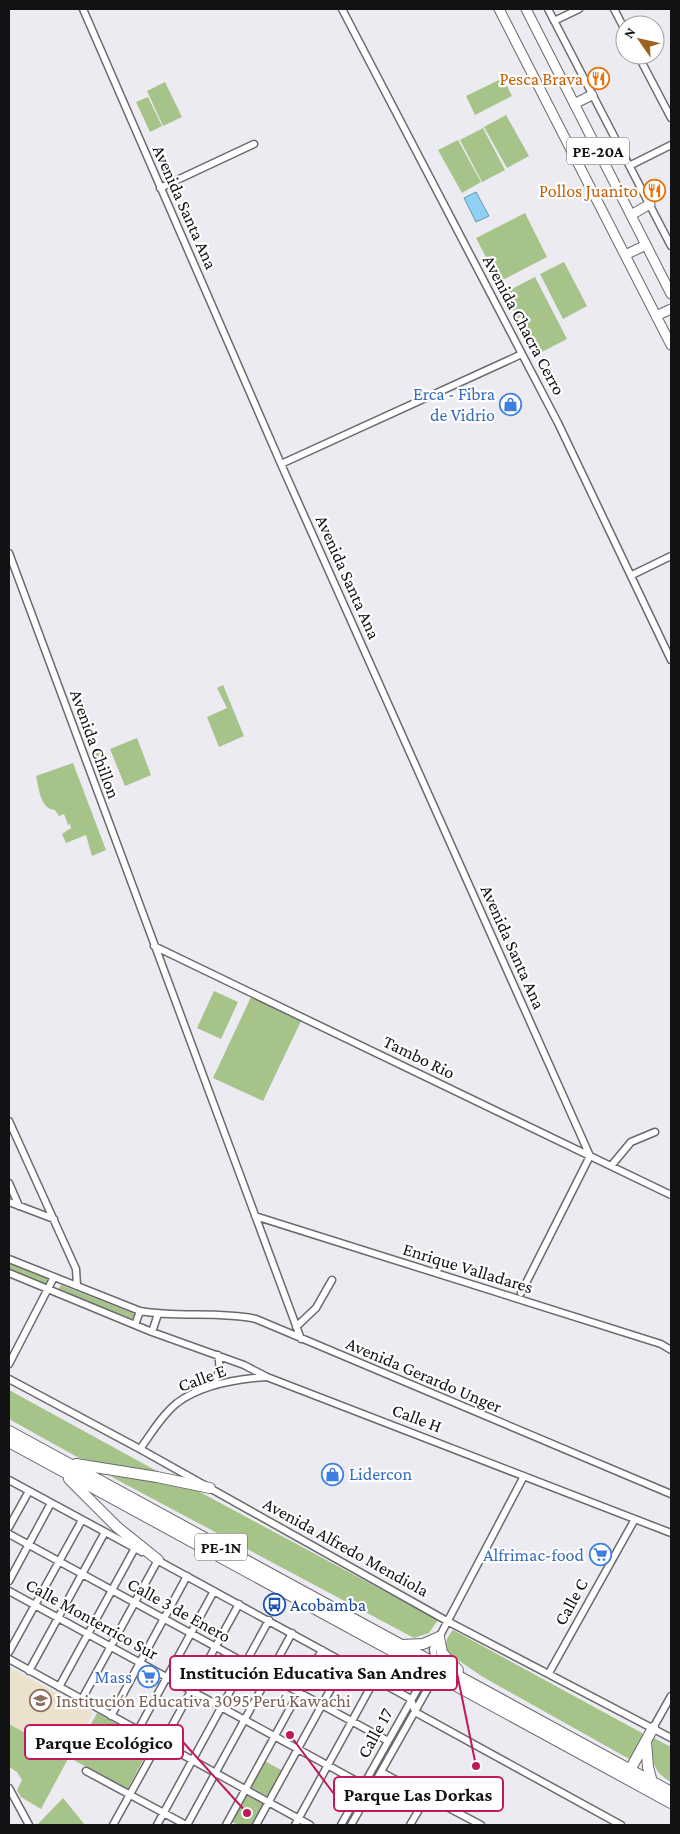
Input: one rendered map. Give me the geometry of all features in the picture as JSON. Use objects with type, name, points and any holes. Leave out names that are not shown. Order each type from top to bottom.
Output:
[{"type":"highway","name":"PE-1N","points":[[9,1431],[64,1466],[433,1669],[671,1803]]},
{"type":"highway","name":"PE-1N","points":[[9,1442],[64,1466],[402,1645],[433,1669],[472,1683],[671,1792]]},
{"type":"highway","points":[[64,1466],[157,1477],[210,1488]]},
{"type":"highway","points":[[64,1466],[117,1527],[158,1560]]},
{"type":"highway","points":[[402,1645],[423,1644],[439,1637],[442,1653],[472,1683]]},
{"type":"highway","points":[[630,1770],[654,1728]]},
{"type":"highway","points":[[646,1742],[648,1767],[652,1782]]},
{"type":"main road","name":"PE-20A","points":[[499,9],[671,345]]},
{"type":"main road","name":"PE-20A","points":[[526,9],[671,294]]},
{"type":"main road","points":[[574,104],[592,95]]},
{"type":"main road","points":[[574,155],[595,145]]},
{"type":"main road","points":[[631,215],[650,204]]},
{"type":"main road","points":[[625,255],[646,245]]},
{"type":"main road","points":[[656,316],[671,309]]},
{"type":"street","name":"Avenida Santa Ana","points":[[83,9],[281,464],[590,1156]]},
{"type":"street","name":"Avenida Chacra Cerro","points":[[342,9],[522,354],[632,576],[671,660]]},
{"type":"street","points":[[548,9],[592,95],[631,165],[671,246]]},
{"type":"street","points":[[554,21],[579,9]]},
{"type":"street","points":[[643,65],[671,118]]},
{"type":"street","points":[[160,188],[254,144]]},
{"type":"street","points":[[631,165],[671,145]]},
{"type":"street","points":[[281,464],[522,354]]},
{"type":"street","name":"Avenida Chillon","points":[[9,553],[154,946]]},
{"type":"street","points":[[632,576],[671,556]]},
{"type":"street","points":[[154,946],[301,1339]]},
{"type":"street","name":"Tambo Rio","points":[[154,946],[671,1195]]},
{"type":"street","points":[[9,1121],[76,1269],[77,1286]]},
{"type":"street","points":[[611,1166],[631,1142],[655,1132]]},
{"type":"street","points":[[521,1293],[590,1156]]},
{"type":"street","points":[[9,1183],[19,1206]]},
{"type":"street","points":[[9,1202],[54,1219]]},
{"type":"street","name":"Enrique Valladares","points":[[255,1216],[661,1344],[671,1350]]},
{"type":"street","name":"Avenida Gerardo Unger","points":[[9,1259],[140,1311],[158,1314],[237,1316],[256,1319],[671,1494]]},
{"type":"street","points":[[9,1274],[152,1332],[158,1314]]},
{"type":"street","points":[[9,1364],[54,1277]]},
{"type":"street","points":[[296,1327],[316,1308],[332,1280]]},
{"type":"street","points":[[135,1325],[140,1311]]},
{"type":"street","name":"Calle H","points":[[152,1332],[218,1355],[267,1377],[671,1533]]},
{"type":"street","points":[[212,1386],[219,1375],[221,1364],[218,1355]]},
{"type":"street","name":"Calle E","points":[[140,1449],[176,1404],[194,1393],[212,1386],[267,1377]]},
{"type":"street","name":"Avenida Alfredo Mendiola","points":[[9,1378],[447,1621],[671,1738]]},
{"type":"street","points":[[433,1669],[433,1649],[524,1476]]},
{"type":"street","points":[[9,1480],[411,1699],[414,1712],[621,1825]]},
{"type":"street","points":[[9,1527],[29,1491]]},
{"type":"street","points":[[9,1581],[52,1503]]},
{"type":"street","name":"Calle C","points":[[549,1673],[635,1519]]},
{"type":"street","points":[[9,1652],[82,1520]]},
{"type":"street","points":[[29,1671],[105,1532]]},
{"type":"street","name":"Calle 3 de Enero","points":[[9,1534],[388,1741]]},
{"type":"street","points":[[59,1687],[135,1548]]},
{"type":"street","points":[[82,1700],[158,1560]]},
{"type":"street","points":[[111,1716],[187,1576]]},
{"type":"street","name":"Calle Monterrico Sur","points":[[9,1591],[371,1789]]},
{"type":"street","points":[[138,1730],[214,1591]]},
{"type":"street","points":[[112,1825],[191,1691],[239,1604]]},
{"type":"street","points":[[157,1825],[269,1620]]},
{"type":"street","points":[[86,1771],[186,1825],[292,1633]]},
{"type":"street","points":[[226,1825],[322,1650]]},
{"type":"street","points":[[9,1659],[268,1802],[296,1822],[310,1825]]},
{"type":"street","points":[[256,1825],[345,1663]]},
{"type":"street","name":"Calle 17","points":[[341,1825],[411,1699],[433,1669]]},
{"type":"street","name":"Calle 17","points":[[351,1825],[414,1712],[433,1669]]},
{"type":"street","points":[[296,1822],[375,1679]]},
{"type":"street","points":[[654,1728],[671,1696]]},
{"type":"street","points":[[381,1772],[481,1825]]},
{"type":"street","points":[[9,1788],[28,1825]]},
{"type":"street","points":[[410,1825],[427,1796]]},
{"type":"shaded area","name":"Institución Educativa 3095 Perú Kawachi","points":[[9,1667],[93,1713],[69,1757],[9,1724]]},
{"type":"green space","points":[[503,78],[512,96],[475,115],[466,96]]},
{"type":"green space","points":[[165,82],[182,117],[163,126],[147,91]]},
{"type":"green space","points":[[148,97],[162,126],[150,132],[136,102]]},
{"type":"green space","points":[[506,115],[529,156],[507,168],[484,127]]},
{"type":"green space","points":[[483,128],[505,170],[482,182],[460,140]]},
{"type":"green space","points":[[458,140],[481,182],[462,193],[438,150]]},
{"type":"green space","points":[[525,213],[547,257],[499,282],[476,238]]},
{"type":"green space","points":[[564,262],[587,306],[563,319],[540,274]]},
{"type":"green space","points":[[535,277],[567,339],[536,355],[504,293]]},
{"type":"green space","points":[[223,685],[244,736],[219,747],[207,717],[227,708],[217,688]]},
{"type":"green space","points":[[137,738],[151,775],[125,786],[110,749]]},
{"type":"green space","points":[[99,746],[112,781],[106,784],[93,749]]},
{"type":"green space","points":[[73,763],[106,850],[92,856],[86,835],[66,843],[62,834],[71,828],[70,824],[68,825],[64,814],[59,816],[55,810],[46,806],[39,792],[36,776]]},
{"type":"green space","points":[[214,991],[238,1002],[221,1039],[197,1028]]},
{"type":"green space","points":[[251,997],[301,1021],[263,1101],[213,1078]]},
{"type":"green space","points":[[9,1262],[51,1279],[48,1285],[9,1270]]},
{"type":"green space","points":[[61,1285],[135,1314],[133,1319],[58,1290]]},
{"type":"green space","points":[[9,1390],[164,1475],[79,1458],[9,1419]]},
{"type":"green space","points":[[110,1476],[185,1484],[438,1620],[429,1633],[414,1638]]},
{"type":"green space","points":[[453,1630],[642,1733],[645,1737],[631,1760],[483,1677],[449,1654],[446,1641]]},
{"type":"green space","points":[[97,1713],[152,1743],[127,1790],[72,1759]]},
{"type":"green space","points":[[9,1724],[69,1757],[41,1809],[21,1797],[17,1790],[22,1780],[17,1772],[9,1767]]},
{"type":"green space","points":[[652,1737],[671,1747],[671,1782],[664,1778],[656,1768],[653,1758]]},
{"type":"green space","points":[[263,1760],[283,1771],[269,1797],[249,1786]]},
{"type":"green space","points":[[245,1794],[264,1804],[253,1825],[238,1825],[230,1821]]},
{"type":"green space","points":[[63,1798],[85,1825],[37,1825]]},
{"type":"water","points":[[476,192],[489,216],[476,222],[464,198]]},
{"type":"place","name":"Pesca Brava","points":[[599,79]]},
{"type":"place","name":"Pollos Juanito","points":[[654,191]]},
{"type":"place","name":"Erca - Fibra de Vidrio","points":[[511,404]]},
{"type":"place","name":"Lidercon","points":[[333,1474]]},
{"type":"place","name":"Alfrimac-food","points":[[600,1555]]},
{"type":"place","name":"Acobamba","points":[[274,1605]]},
{"type":"place","name":"Mass","points":[[148,1677]]},
{"type":"place","name":"Institución Educativa 3095 Perú Kawachi","points":[[40,1701]]},
{"type":"place","name":"Parque Las Dorkas","points":[[290,1735]]},
{"type":"place","name":"Institución Educativa San Andres","points":[[476,1766]]},
{"type":"place","name":"Parque Ecológico","points":[[247,1813]]}]
